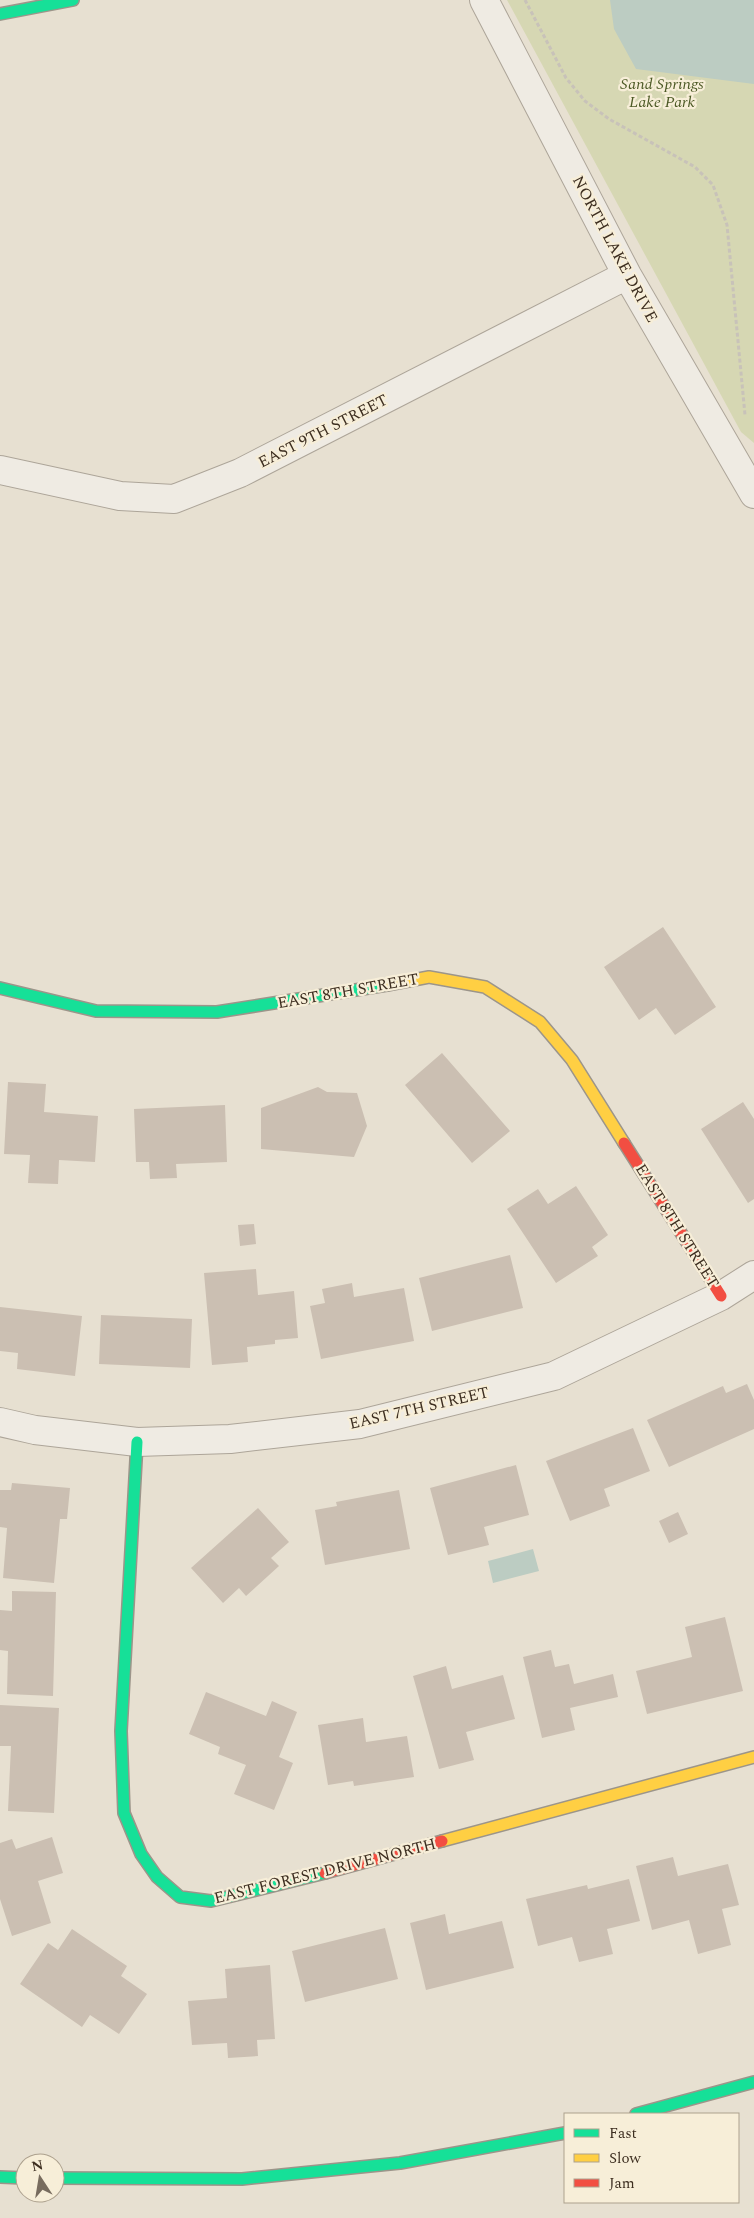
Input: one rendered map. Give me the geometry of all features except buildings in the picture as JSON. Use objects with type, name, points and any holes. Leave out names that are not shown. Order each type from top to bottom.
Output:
[{"type":"street","points":[[0,14],[73,0]]},
{"type":"street","name":"NORTH LAKE DRIVE","points":[[484,0],[627,275],[754,494]]},
{"type":"street","name":"EAST 9TH STREET","points":[[0,470],[120,496],[174,499],[240,473],[627,275]]},
{"type":"street","name":"EAST 8TH STREET","points":[[0,988],[96,1011],[217,1012],[347,993],[429,977],[485,987],[540,1022],[572,1060],[721,1296]]},
{"type":"street","name":"EAST 7TH STREET","points":[[0,1422],[35,1430],[137,1442],[230,1439],[360,1424],[554,1376],[721,1296],[754,1275]]},
{"type":"street","name":"EAST FOREST DRIVE NORTH","points":[[137,1442],[121,1731],[124,1813],[141,1854],[157,1877],[180,1897],[211,1901],[288,1883],[754,1757]]},
{"type":"street","points":[[640,2113],[754,2082]]},
{"type":"street","points":[[65,2178],[242,2179],[400,2163],[564,2134]]},
{"type":"street","points":[[0,2178],[15,2178]]},
{"type":"path","points":[[525,0],[566,78],[585,101],[609,119],[695,167],[713,185],[727,225],[747,421]]},
{"type":"green space","name":"Sand Springs Lake Park","points":[[507,0],[754,0],[754,443],[741,432]]},
{"type":"shaded area","points":[[610,0],[754,0],[754,84],[636,69],[614,29]]},
{"type":"shaded area","points":[[533,1549],[539,1571],[493,1583],[488,1561]]},
{"type":"traffic: fast","points":[[0,14],[73,0]]},
{"type":"traffic: fast","points":[[0,988],[96,1011],[217,1012],[387,985]]},
{"type":"traffic: fast","points":[[137,1442],[121,1731],[124,1813],[141,1854],[157,1877],[180,1897],[211,1901],[325,1873]]},
{"type":"traffic: fast","points":[[640,2113],[754,2082]]},
{"type":"traffic: fast","points":[[65,2178],[242,2179],[400,2163],[564,2133]]},
{"type":"traffic: fast","points":[[0,2177],[15,2178]]},
{"type":"traffic: slow","points":[[387,985],[429,977],[485,987],[540,1022],[572,1060],[624,1143]]},
{"type":"traffic: slow","points":[[442,1841],[754,1757]]},
{"type":"traffic: jam","points":[[624,1143],[721,1296]]},
{"type":"traffic: jam","points":[[325,1873],[442,1841]]}]
